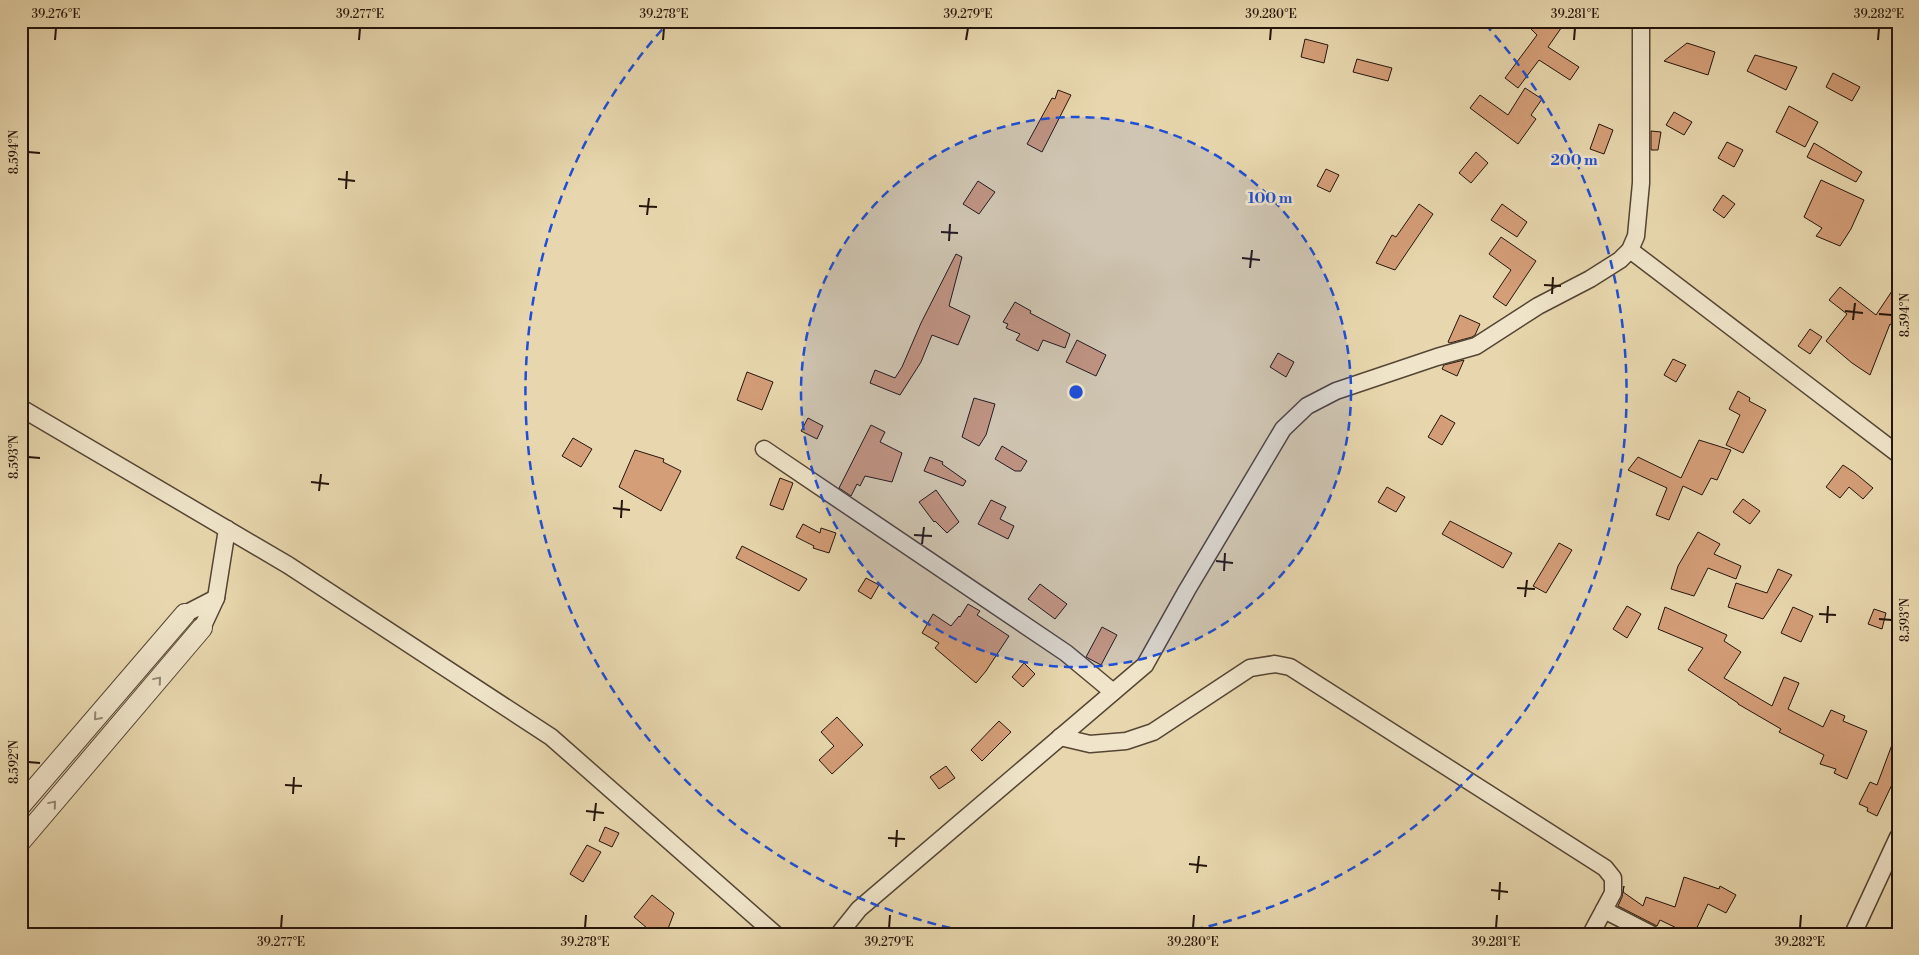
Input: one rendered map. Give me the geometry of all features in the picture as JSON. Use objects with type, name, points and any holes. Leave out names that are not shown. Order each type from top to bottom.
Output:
[{"type":"street","points":[[839,934],[859,909],[1145,665],[1187,590],[1283,429],[1307,406],[1336,391],[1476,346],[1538,306],[1590,279],[1620,260],[1630,250],[1636,236],[1641,183],[1640,21]]},
{"type":"street","points":[[1630,250],[1898,454]]},
{"type":"street","points":[[21,408],[288,565],[551,737],[775,934]]},
{"type":"street","points":[[764,449],[1066,653],[1113,692]]},
{"type":"street","points":[[21,841],[202,628],[216,598],[228,529]]},
{"type":"street","points":[[21,805],[185,614],[216,598]]},
{"type":"street","points":[[1060,737],[1090,744],[1126,741],[1153,732],[1250,668],[1275,664],[1290,667],[1605,868],[1613,878],[1613,892],[1591,934]]},
{"type":"street","points":[[1853,934],[1896,844]]},
{"type":"street","points":[[1604,910],[1651,934]]},
{"type":"building","points":[[1523,21],[1566,21],[1548,47],[1579,67],[1570,80],[1539,60],[1518,88],[1505,78],[1537,35]]},
{"type":"building","points":[[1305,39],[1328,45],[1324,63],[1301,57]]},
{"type":"building","points":[[1687,43],[1715,52],[1708,75],[1664,61]]},
{"type":"building","points":[[1755,55],[1797,67],[1786,90],[1747,71]]},
{"type":"building","points":[[1357,59],[1392,68],[1388,81],[1353,72]]},
{"type":"building","points":[[1833,73],[1860,87],[1852,101],[1826,87]]},
{"type":"building","points":[[1525,88],[1542,99],[1531,115],[1536,119],[1518,144],[1470,108],[1480,95],[1508,115]]},
{"type":"building","points":[[1058,90],[1071,95],[1042,152],[1027,144],[1052,98],[1055,99]]},
{"type":"building","points":[[1789,106],[1818,122],[1805,147],[1776,132]]},
{"type":"building","points":[[1674,112],[1692,122],[1684,135],[1666,125]]},
{"type":"building","points":[[1599,124],[1613,130],[1604,154],[1590,149]]},
{"type":"building","points":[[1651,131],[1661,132],[1658,150],[1651,150]]},
{"type":"building","points":[[1727,142],[1743,150],[1734,167],[1718,158]]},
{"type":"building","points":[[1814,143],[1862,172],[1856,182],[1807,157]]},
{"type":"building","points":[[1476,152],[1488,163],[1471,183],[1459,173]]},
{"type":"building","points":[[1326,169],[1339,175],[1330,192],[1317,186]]},
{"type":"building","points":[[1821,180],[1864,200],[1851,229],[1840,246],[1816,236],[1822,228],[1804,217]]},
{"type":"building","points":[[978,181],[995,192],[979,214],[963,204]]},
{"type":"building","points":[[1723,195],[1735,204],[1724,218],[1713,210]]},
{"type":"building","points":[[1419,204],[1433,214],[1395,270],[1376,263],[1392,235],[1396,237]]},
{"type":"building","points":[[1502,204],[1527,222],[1517,237],[1491,220]]},
{"type":"building","points":[[1501,237],[1536,261],[1506,306],[1493,297],[1511,270],[1489,254]]},
{"type":"building","points":[[956,254],[962,257],[949,306],[970,316],[958,345],[932,335],[921,362],[900,395],[870,383],[875,370],[895,378]]},
{"type":"building","points":[[1898,282],[1898,328],[1890,324],[1870,375],[1852,363],[1826,341],[1847,314],[1829,300],[1840,287],[1876,315]]},
{"type":"building","points":[[1015,302],[1031,311],[1030,313],[1070,334],[1065,348],[1043,340],[1038,351],[1016,340],[1020,334],[1006,328],[1008,324],[1003,322]]},
{"type":"building","points":[[1460,315],[1480,324],[1475,335],[1472,337],[1450,343],[1448,342]]},
{"type":"building","points":[[1810,329],[1822,337],[1810,354],[1798,346]]},
{"type":"building","points":[[1077,340],[1106,355],[1096,376],[1066,362]]},
{"type":"building","points":[[1278,353],[1294,362],[1286,377],[1270,367]]},
{"type":"building","points":[[1673,359],[1686,365],[1676,382],[1664,375]]},
{"type":"building","points":[[1464,360],[1457,376],[1442,369],[1444,365]]},
{"type":"building","points":[[747,372],[773,382],[762,410],[737,400]]},
{"type":"building","points":[[1738,391],[1750,398],[1749,401],[1766,410],[1743,453],[1726,445],[1740,415],[1729,409]]},
{"type":"building","points":[[974,398],[995,404],[986,435],[979,446],[962,437]]},
{"type":"building","points":[[1441,415],[1455,423],[1442,445],[1428,437]]},
{"type":"building","points":[[808,418],[823,426],[817,439],[801,431]]},
{"type":"building","points":[[871,425],[885,432],[880,442],[902,453],[892,482],[865,476],[860,486],[857,484],[851,496],[839,488]]},
{"type":"building","points":[[573,438],[592,449],[581,467],[562,456]]},
{"type":"building","points":[[1699,440],[1731,450],[1717,480],[1711,478],[1702,495],[1683,486],[1669,520],[1656,515],[1667,488],[1628,470],[1638,457],[1681,478]]},
{"type":"building","points":[[1002,446],[1027,461],[1021,471],[1015,471],[995,459]]},
{"type":"building","points":[[635,450],[664,459],[663,462],[681,471],[661,511],[619,487]]},
{"type":"building","points":[[930,457],[943,462],[942,464],[966,481],[963,486],[924,471]]},
{"type":"building","points":[[1843,465],[1873,488],[1863,499],[1849,487],[1840,498],[1826,487]]},
{"type":"building","points":[[780,478],[793,483],[783,510],[770,505]]},
{"type":"building","points":[[1387,487],[1405,497],[1396,512],[1378,502]]},
{"type":"building","points":[[936,490],[959,522],[947,533],[934,522],[919,502]]},
{"type":"building","points":[[1743,499],[1760,511],[1750,524],[1733,512]]},
{"type":"building","points":[[991,500],[1006,507],[1000,519],[1014,526],[1008,539],[978,524]]},
{"type":"building","points":[[1450,521],[1512,553],[1503,568],[1442,534]]},
{"type":"building","points":[[803,524],[820,533],[821,528],[836,533],[829,553],[813,548],[814,546],[796,537]]},
{"type":"building","points":[[1698,532],[1720,544],[1714,554],[1741,566],[1736,579],[1708,568],[1694,596],[1671,589],[1678,566]]},
{"type":"building","points":[[1559,543],[1572,550],[1546,593],[1533,586]]},
{"type":"building","points":[[742,546],[807,579],[799,591],[736,558]]},
{"type":"building","points":[[1778,569],[1792,575],[1763,619],[1728,607],[1736,583],[1767,593]]},
{"type":"building","points":[[866,578],[879,585],[871,599],[858,591]]},
{"type":"building","points":[[1040,584],[1067,604],[1055,619],[1028,599]]},
{"type":"building","points":[[968,604],[980,611],[977,615],[1009,636],[976,683],[935,648],[939,643],[922,633],[933,614],[951,626],[960,617]]},
{"type":"building","points":[[1627,606],[1641,614],[1627,638],[1613,629]]},
{"type":"building","points":[[1665,607],[1727,635],[1724,641],[1741,652],[1724,678],[1772,706],[1784,677],[1799,683],[1788,709],[1823,727],[1831,710],[1845,716],[1843,721],[1867,731],[1847,779],[1834,773],[1836,769],[1820,764],[1824,755],[1779,732],[1781,729],[1738,704],[1688,670],[1703,648],[1658,629]]},
{"type":"building","points":[[1793,607],[1813,616],[1801,642],[1781,633]]},
{"type":"building","points":[[1874,609],[1886,613],[1882,629],[1868,624]]},
{"type":"building","points":[[1102,627],[1117,635],[1101,665],[1086,657]]},
{"type":"building","points":[[1024,663],[1035,674],[1023,687],[1012,677]]},
{"type":"building","points":[[837,717],[863,745],[832,774],[819,760],[834,746],[821,732]]},
{"type":"building","points":[[999,721],[1011,732],[982,761],[971,750]]},
{"type":"building","points":[[1896,734],[1898,772],[1877,816],[1867,811],[1868,808],[1859,804],[1870,782],[1877,785]]},
{"type":"building","points":[[946,766],[955,778],[939,789],[930,777]]},
{"type":"building","points":[[605,827],[619,833],[612,847],[599,841]]},
{"type":"building","points":[[587,845],[601,852],[583,882],[570,874]]},
{"type":"building","points":[[1684,877],[1719,889],[1720,886],[1736,895],[1726,913],[1708,904],[1694,934],[1689,934],[1660,920],[1657,926],[1618,906],[1624,886],[1623,892],[1643,906],[1646,897],[1675,907]]},
{"type":"building","points":[[652,895],[674,913],[666,934],[654,934],[634,917]]}]
